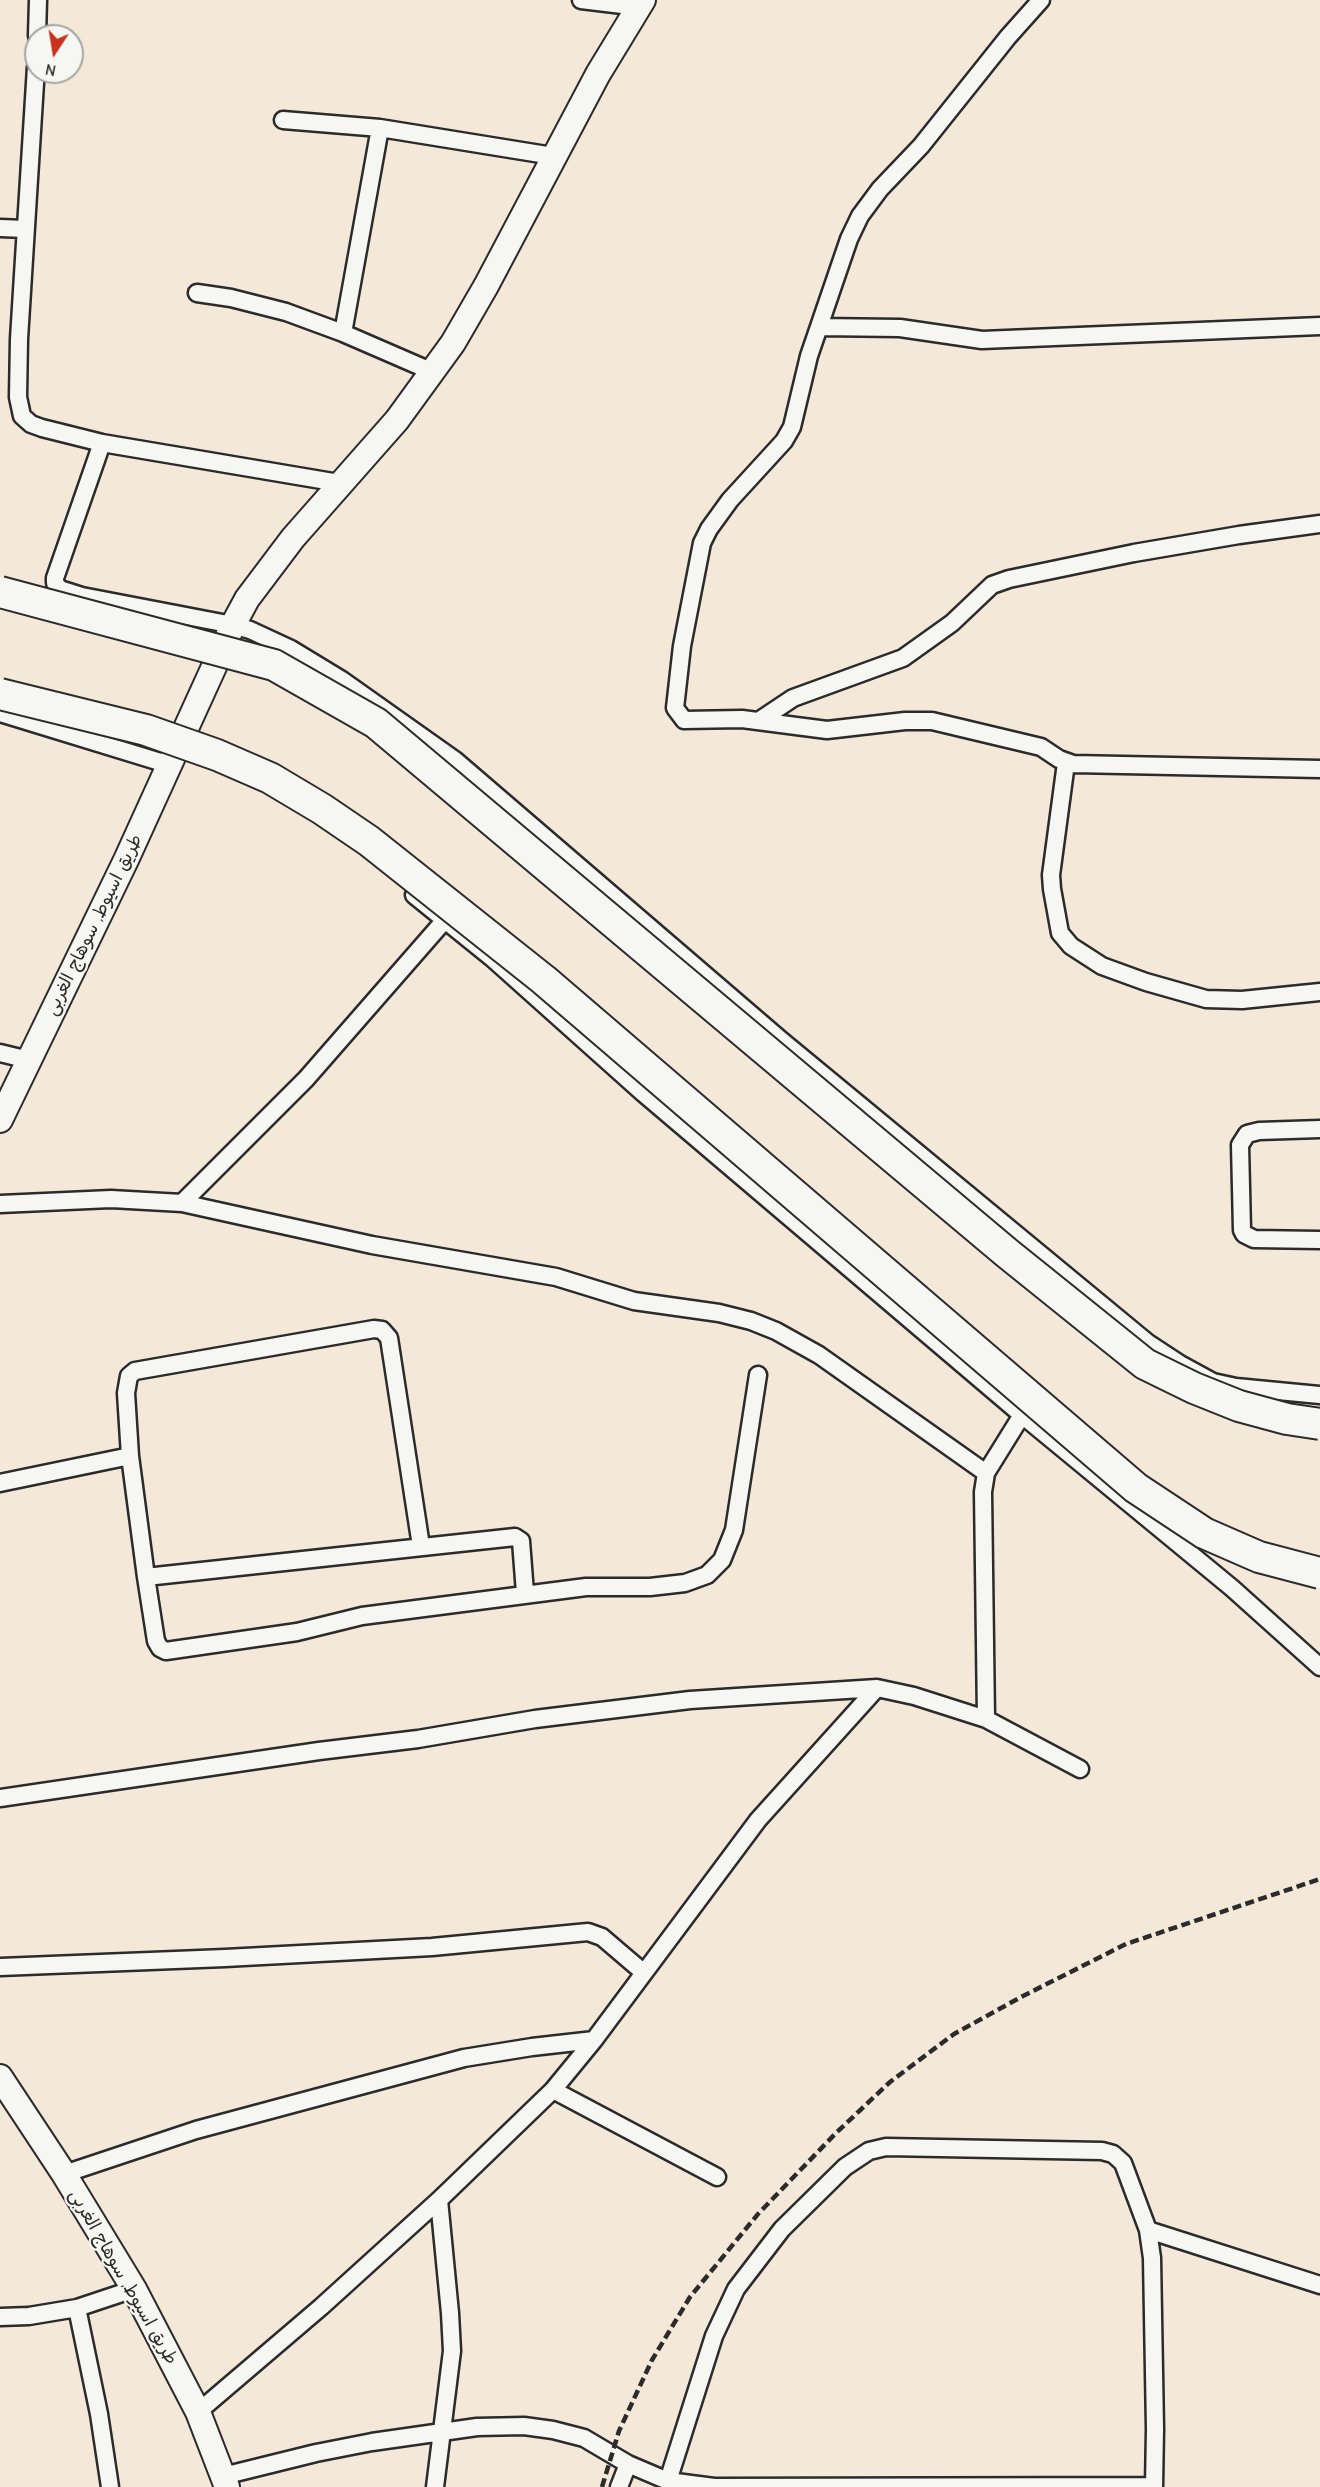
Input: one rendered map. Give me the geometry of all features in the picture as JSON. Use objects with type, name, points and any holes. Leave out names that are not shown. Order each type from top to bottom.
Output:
[{"type":"highway","points":[[0,592],[274,665],[376,723],[1007,1253],[1145,1364],[1194,1388],[1239,1406],[1287,1419],[1320,1424]]},
{"type":"highway","points":[[0,694],[146,730],[217,755],[270,778],[322,809],[369,841],[544,980],[1136,1488],[1204,1533],[1259,1557],[1320,1574]]},
{"type":"main road","name":"طريق اسيوط, سوهاج الغربى","points":[[0,1120],[173,759],[233,625],[253,590],[339,483],[397,420],[433,372],[486,286],[553,156],[598,74],[641,3]]},
{"type":"main road","name":"طريق اسيوط, سوهاج الغربى","points":[[0,2077],[64,2174],[134,2289],[198,2412],[225,2482]]},
{"type":"street","points":[[37,24],[38,0]]},
{"type":"street","points":[[581,0],[641,3]]},
{"type":"street","points":[[1041,0],[1008,37],[921,146],[880,189],[860,216],[849,239],[819,327],[788,435],[730,500],[702,543],[682,646],[675,708],[679,716],[690,721],[718,718],[760,720],[827,730],[905,721],[932,721],[1041,747],[1066,763],[1120,767],[1320,769]]},
{"type":"street","points":[[35,84],[19,339],[19,407],[22,416],[31,424],[102,443],[339,483]]},
{"type":"street","points":[[283,120],[380,128],[553,156]]},
{"type":"street","points":[[343,333],[380,128]]},
{"type":"street","points":[[0,228],[25,229]]},
{"type":"street","points":[[197,293],[231,298],[286,312],[343,333],[433,372]]},
{"type":"street","points":[[819,327],[891,327],[982,340],[1320,326]]},
{"type":"street","points":[[102,443],[55,578],[56,586],[66,592],[82,596],[233,625],[272,640],[318,665],[455,760],[781,1040],[1148,1343],[1213,1382],[1236,1387],[1320,1395]]},
{"type":"street","points":[[760,720],[793,698],[903,658],[952,623],[992,585],[1009,579],[1157,549],[1320,524]]},
{"type":"street","points":[[0,713],[173,759],[269,793],[294,806],[348,843],[492,958],[643,1093],[1022,1415],[1317,1659]]},
{"type":"street","points":[[1066,763],[1051,875],[1060,933],[1071,946],[1102,966],[1146,982],[1206,999],[1251,999],[1320,993]]},
{"type":"street","points":[[182,1203],[306,1079],[444,921]]},
{"type":"street","points":[[0,1053],[29,1060]]},
{"type":"street","points":[[1320,1129],[1259,1131],[1247,1134],[1240,1144],[1242,1230],[1244,1234],[1254,1239],[1320,1240]]},
{"type":"street","points":[[0,1204],[111,1199],[182,1203],[372,1245],[556,1277],[634,1301],[719,1313],[751,1321],[776,1331],[819,1355],[986,1473]]},
{"type":"street","points":[[421,1546],[389,1338],[382,1330],[374,1329],[135,1371],[126,1383],[130,1456],[146,1576],[156,1641],[160,1648],[166,1651],[297,1632],[362,1616],[525,1593],[586,1587],[650,1587],[685,1583],[707,1575],[722,1560],[734,1530],[758,1375]]},
{"type":"street","points":[[986,1719],[983,1492],[986,1473],[1022,1415]]},
{"type":"street","points":[[0,1483],[130,1456]]},
{"type":"street","points":[[146,1576],[509,1537],[519,1538],[521,1541],[525,1593]]},
{"type":"street","points":[[198,2412],[321,2307],[439,2200],[553,2090],[594,2040],[758,1820],[877,1688]]},
{"type":"street","points":[[0,1798],[319,1751],[418,1739],[535,1719],[701,1699],[877,1688],[958,1708],[986,1719],[1080,1769]]},
{"type":"street","points":[[0,1967],[432,1947],[588,1932],[602,1937],[643,1972]]},
{"type":"street","points":[[64,2174],[196,2130],[464,2058],[594,2040]]},
{"type":"street","points":[[553,2090],[717,2177]]},
{"type":"street","points":[[225,2482],[316,2453],[442,2431],[477,2427],[525,2426],[584,2438],[628,2464],[668,2481],[714,2487],[1154,2487],[1152,2258],[1148,2230],[1123,2163],[1109,2153],[886,2147],[869,2151],[845,2168],[782,2229],[736,2289],[714,2337],[668,2481]]},
{"type":"street","points":[[435,2487],[452,2351],[439,2200]]},
{"type":"street","points":[[1148,2230],[1320,2285]]},
{"type":"street","points":[[0,2317],[29,2316],[76,2308],[134,2289]]},
{"type":"street","points":[[76,2308],[99,2414],[110,2487]]},
{"type":"street","points":[[620,2487],[628,2464]]},
{"type":"railway","points":[[602,2487],[619,2431],[652,2360],[690,2297],[758,2214],[836,2133],[890,2082],[954,2034],[1126,1944],[1320,1879]]}]
